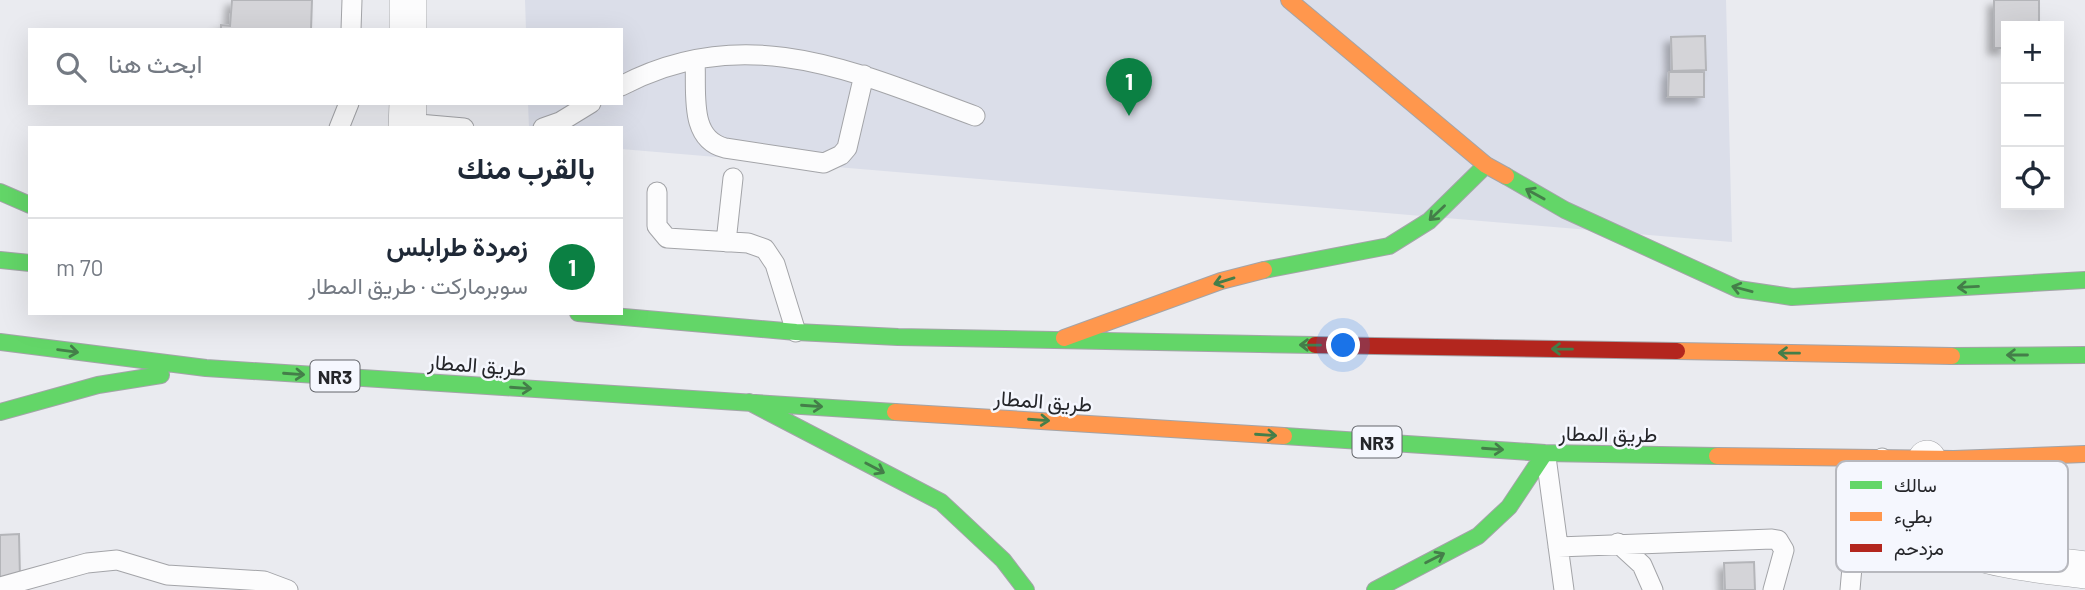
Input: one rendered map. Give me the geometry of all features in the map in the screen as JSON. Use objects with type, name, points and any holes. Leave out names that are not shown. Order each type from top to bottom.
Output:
[{"type":"main road","points":[[1289,0],[1486,165],[1565,210],[1713,280],[1765,295],[1792,297],[2085,280]]},
{"type":"main road","points":[[1064,338],[1221,281],[1273,267],[1389,246],[1405,240],[1425,225],[1486,165]]},
{"type":"main road","points":[[0,192],[28,204]]},
{"type":"main road","points":[[0,260],[28,263]]},
{"type":"main road","points":[[601,315],[796,332],[1936,356],[2085,355]]},
{"type":"main road","name":"طريق المطار","points":[[0,342],[206,368],[1545,453],[1882,458],[2085,454]]},
{"type":"main road","points":[[0,412],[98,385],[206,368]]},
{"type":"main road","points":[[749,402],[941,502],[1003,560],[1026,590]]},
{"type":"main road","points":[[1375,590],[1478,536],[1509,507],[1545,453]]},
{"type":"street","points":[[408,0],[408,28]]},
{"type":"lane","points":[[351,28],[352,0]]},
{"type":"lane","points":[[623,85],[666,68],[695,61],[755,54],[793,56],[864,75],[975,116]]},
{"type":"lane","points":[[695,61],[699,127],[710,142],[725,148],[824,163],[833,160],[847,148],[864,75]]},
{"type":"lane","points":[[340,126],[348,105]]},
{"type":"lane","points":[[549,126],[588,105]]},
{"type":"lane","points":[[407,118],[453,126]]},
{"type":"lane","points":[[726,242],[733,178]]},
{"type":"lane","points":[[657,191],[656,218],[660,233],[675,240],[757,245],[771,256],[796,332]]},
{"type":"lane","points":[[1545,453],[1564,590]]},
{"type":"lane","points":[[1558,547],[1778,540],[1784,550],[1773,590]]},
{"type":"lane","points":[[1618,543],[1642,565],[1653,590]]},
{"type":"lane","points":[[0,587],[88,563],[117,560],[167,575],[264,582],[288,590]]},
{"type":"lane","points":[[1850,590],[1851,572]]},
{"type":"shaded area","points":[[525,0],[1726,0],[1732,242],[623,149],[623,126],[529,126],[528,105],[623,105],[623,28],[526,28]]},
{"type":"building","points":[[232,0],[312,0],[311,28],[221,28],[221,25],[230,26]]},
{"type":"building","points":[[1994,0],[2039,0],[2039,21],[2001,21],[2001,48],[1994,48]]},
{"type":"building","points":[[1705,36],[1706,70],[1672,71],[1671,37]]},
{"type":"building","points":[[1669,72],[1704,72],[1704,97],[1668,97]]},
{"type":"building","points":[[19,534],[20,578],[0,578],[0,535]]},
{"type":"building","points":[[1754,562],[1755,590],[1725,590],[1724,563]]},
{"type":"traffic: fast","points":[[1264,270],[1389,246],[1429,221],[1486,165]]},
{"type":"traffic: fast","points":[[1506,176],[1565,210],[1738,289],[1792,297],[2085,280]]},
{"type":"traffic: fast","points":[[0,192],[28,204]]},
{"type":"traffic: fast","points":[[0,260],[28,263]]},
{"type":"traffic: fast","points":[[601,315],[796,332],[898,337],[1315,345]]},
{"type":"traffic: fast","points":[[0,342],[206,368],[895,412]]},
{"type":"traffic: fast","points":[[1952,356],[2085,355]]},
{"type":"traffic: fast","points":[[0,412],[98,385],[161,375]]},
{"type":"traffic: fast","points":[[749,402],[941,502],[1003,560],[1026,590]]},
{"type":"traffic: fast","points":[[1284,436],[1545,453],[1717,456]]},
{"type":"traffic: fast","points":[[1375,590],[1478,536],[1509,507],[1545,453]]},
{"type":"traffic: slow","points":[[1289,0],[1486,165],[1506,176]]},
{"type":"traffic: slow","points":[[1064,338],[1221,281],[1264,270]]},
{"type":"traffic: slow","points":[[1677,351],[1952,356]]},
{"type":"traffic: slow","points":[[895,412],[1284,436]]},
{"type":"traffic: slow","points":[[1717,456],[1954,459],[2085,454]]},
{"type":"traffic: jam","points":[[1315,345],[1677,351]]},
{"type":"place","name":"زمردة طرابلس","points":[[1129,116]]}]
